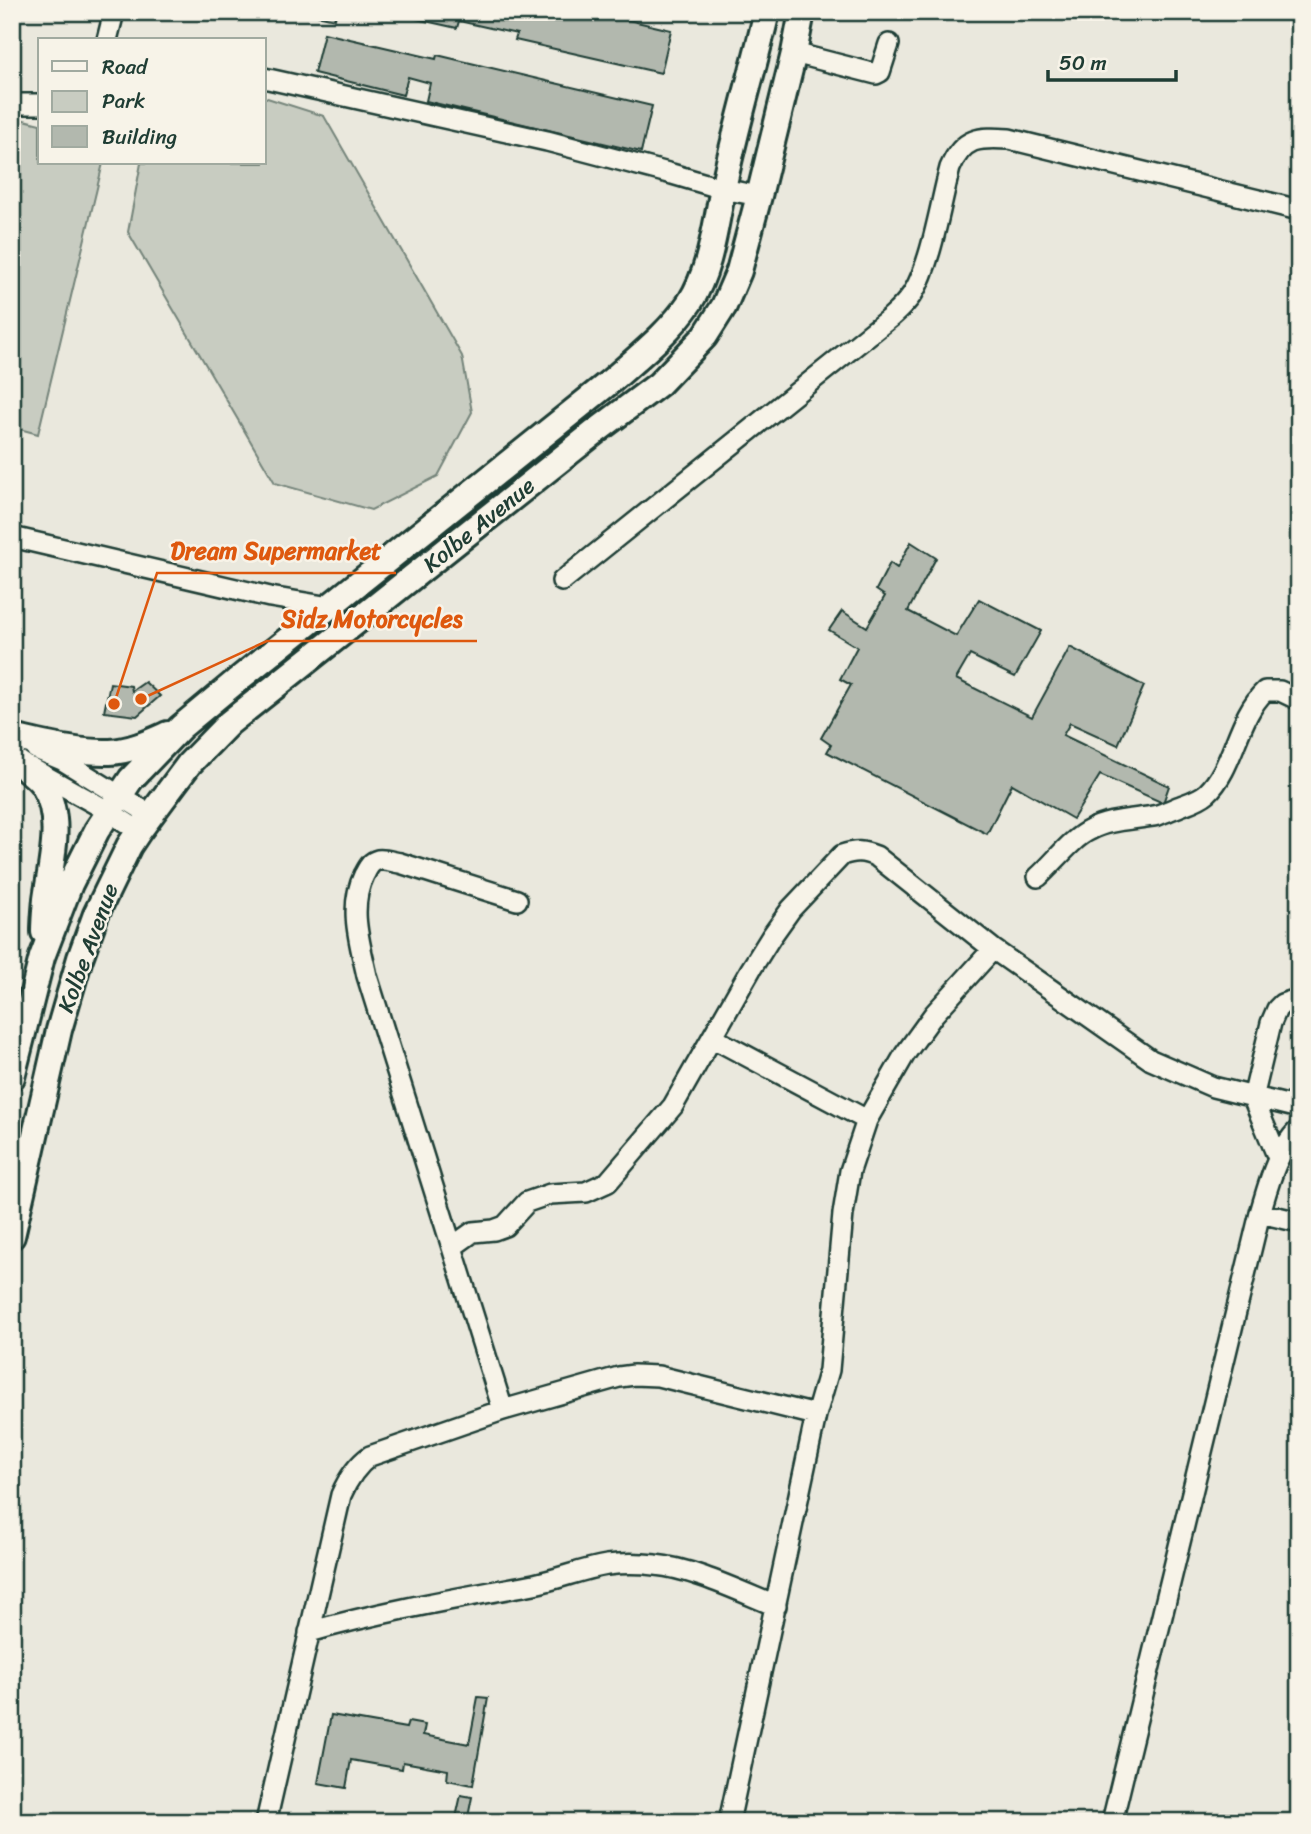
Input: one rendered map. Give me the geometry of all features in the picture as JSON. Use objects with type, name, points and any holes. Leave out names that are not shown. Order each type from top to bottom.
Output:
[{"type":"main road","name":"Kolbe Avenue","points":[[12,1077],[42,957],[70,884],[97,830],[131,779],[181,727],[287,639],[611,382],[668,328],[690,301],[703,275],[717,225],[723,189],[767,12]]},
{"type":"main road","name":"Kolbe Avenue","points":[[12,1236],[60,1030],[80,958],[96,914],[129,846],[189,764],[229,723],[659,384],[705,335],[724,306],[739,271],[802,12]]},
{"type":"main road","points":[[14,750],[67,748],[111,752],[135,748],[181,727]]},
{"type":"main road","points":[[14,750],[41,782],[53,810],[52,858],[42,957]]},
{"type":"street","points":[[108,38],[114,12]]},
{"type":"street","points":[[794,53],[878,74],[889,44]]},
{"type":"street","points":[[266,78],[547,141],[723,189],[759,196]]},
{"type":"street","points":[[12,104],[38,104]]},
{"type":"street","points":[[562,581],[903,306],[913,292],[928,257],[950,168],[963,145],[989,138],[1009,139],[1299,210]]},
{"type":"street","points":[[12,537],[270,597],[330,607]]},
{"type":"street","points":[[1038,877],[1088,830],[1158,814],[1195,801],[1207,793],[1219,777],[1249,712],[1265,691],[1280,691],[1299,700]]},
{"type":"street","points":[[14,750],[37,771],[114,803],[145,823]]},
{"type":"street","points":[[452,1247],[473,1232],[505,1226],[527,1202],[550,1194],[586,1192],[608,1182],[673,1106],[751,970],[792,909],[842,855],[853,851],[864,851],[876,856],[993,949],[1151,1060],[1213,1087],[1299,1108]]},
{"type":"street","points":[[503,1410],[367,976],[355,912],[362,879],[370,864],[376,860],[385,860],[517,900]]},
{"type":"street","points":[[729,1822],[816,1415],[829,1370],[843,1214],[850,1171],[867,1120],[905,1054],[934,1014],[993,949]]},
{"type":"street","points":[[1278,1158],[1253,1098],[1271,1023],[1277,1009],[1282,1003],[1299,1003]]},
{"type":"street","points":[[713,1038],[867,1120]]},
{"type":"street","points":[[1112,1822],[1260,1213],[1278,1158],[1286,1142],[1299,1129]]},
{"type":"street","points":[[1260,1213],[1299,1222]]},
{"type":"street","points":[[266,1822],[341,1495],[346,1483],[370,1456],[503,1410],[610,1379],[634,1375],[658,1376],[816,1415]]},
{"type":"street","points":[[309,1632],[358,1618],[626,1563],[657,1565],[678,1570],[715,1581],[776,1606]]},
{"type":"green space","points":[[266,98],[324,116],[462,356],[472,412],[438,476],[371,510],[275,483],[128,232],[141,164],[266,164]]},
{"type":"green space","points":[[12,117],[38,124],[38,164],[103,164],[38,434],[12,427]]},
{"type":"building","points":[[303,12],[336,12],[335,19]]},
{"type":"building","points":[[385,12],[594,12],[671,30],[661,73],[515,40],[517,34],[459,21],[457,28]]},
{"type":"building","points":[[324,33],[436,59],[437,55],[652,106],[641,152],[426,101],[430,83],[408,77],[403,95],[314,73]]},
{"type":"building","points":[[911,542],[936,558],[908,611],[956,636],[979,599],[1041,631],[1015,677],[970,655],[956,679],[1032,717],[1070,647],[1144,686],[1118,745],[1070,723],[1063,735],[1169,786],[1163,803],[1100,775],[1073,819],[1012,784],[987,834],[827,752],[831,745],[821,738],[851,685],[840,679],[857,647],[829,630],[842,611],[867,627],[885,596],[876,590],[890,563],[897,568]]},
{"type":"building","points":[[145,682],[160,696],[137,716],[104,712],[110,683],[131,686],[132,691]]},
{"type":"building","points":[[478,1697],[488,1698],[473,1785],[447,1780],[448,1770],[403,1762],[402,1769],[351,1760],[346,1788],[318,1783],[331,1715],[406,1728],[408,1722],[425,1725],[423,1735],[469,1744]]},
{"type":"building","points":[[461,1795],[472,1797],[467,1822],[455,1822]]},
{"type":"building","points":[[314,1813],[362,1822],[312,1822]]},
{"type":"place","name":"Sidz Motorcycles","points":[[141,699]]},
{"type":"place","name":"Dream Supermarket","points":[[114,704]]}]
